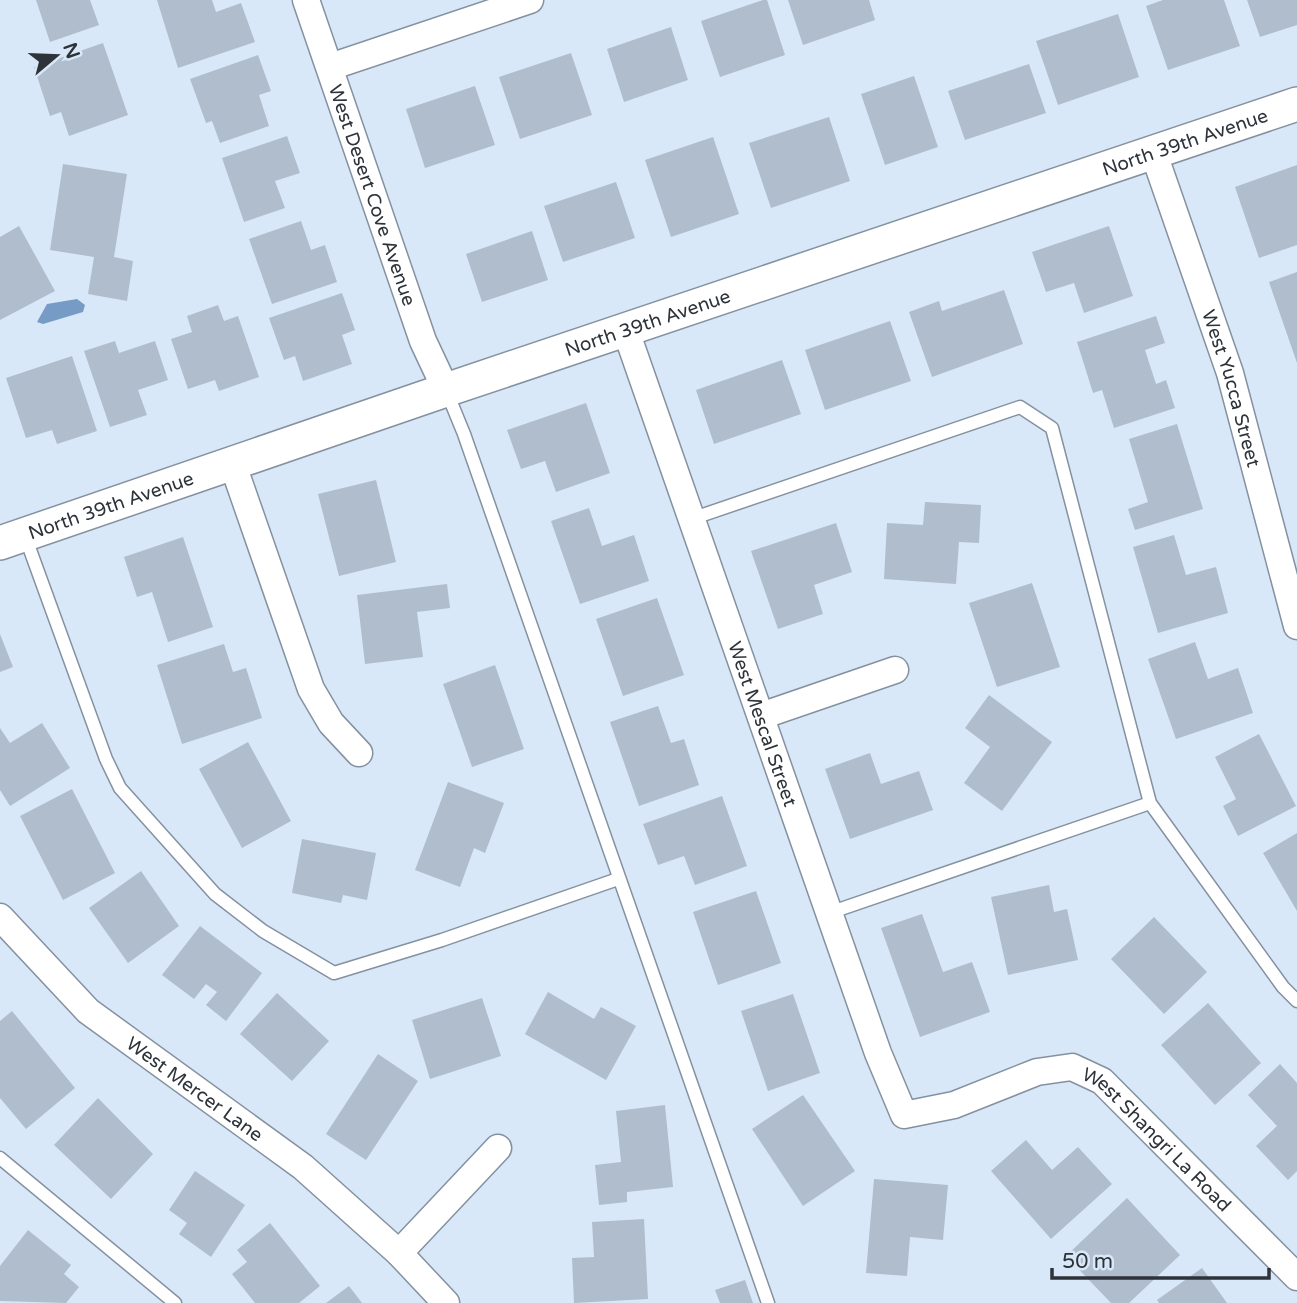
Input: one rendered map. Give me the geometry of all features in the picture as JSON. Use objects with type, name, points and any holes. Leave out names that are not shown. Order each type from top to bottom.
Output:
[{"type":"street","name":"West Desert Cove Avenue","points":[[306,0],[423,341],[446,390]]},
{"type":"street","points":[[330,67],[530,0]]},
{"type":"street","name":"North 39th Avenue","points":[[12,539],[1297,104]]},
{"type":"street","name":"West Yucca Street","points":[[1154,154],[1230,373],[1297,626]]},
{"type":"street","name":"West Mescal Street","points":[[626,331],[878,1053],[904,1115]]},
{"type":"street","points":[[233,465],[312,689],[331,723],[359,752]]},
{"type":"street","points":[[761,716],[895,670]]},
{"type":"street","name":"West Mercer Lane","points":[[0,917],[88,1011],[303,1167],[399,1253],[446,1303]]},
{"type":"street","name":"West Shangri La Road","points":[[904,1115],[954,1105],[1072,1055],[1102,1081],[1297,1277]]},
{"type":"street","points":[[399,1253],[498,1148]]},
{"type":"lane","points":[[446,390],[464,434],[768,1303]]},
{"type":"lane","points":[[691,519],[1020,407],[1052,428],[1150,803],[1283,987],[1297,1001]]},
{"type":"lane","points":[[12,539],[120,788],[215,894],[263,931],[334,973],[385,959],[618,879]]},
{"type":"lane","points":[[829,913],[1150,803]]},
{"type":"lane","points":[[0,1158],[175,1303]]},
{"type":"water","points":[[77,299],[85,305],[83,312],[43,324],[37,322],[47,304]]},
{"type":"building","points":[[36,0],[90,0],[99,25],[50,42]]},
{"type":"building","points":[[157,0],[212,0],[216,12],[241,3],[255,42],[178,68]]},
{"type":"building","points":[[767,0],[785,55],[720,77],[701,21]]},
{"type":"building","points":[[788,0],[869,0],[875,20],[803,45]]},
{"type":"building","points":[[1163,0],[1224,0],[1240,46],[1168,70],[1146,6]]},
{"type":"building","points":[[1247,0],[1297,0],[1297,25],[1260,37]]},
{"type":"building","points":[[1118,14],[1139,77],[1058,105],[1036,41]]},
{"type":"building","points":[[671,27],[688,80],[624,102],[607,49]]},
{"type":"building","points":[[103,43],[128,115],[69,136],[61,112],[50,116],[34,67]]},
{"type":"building","points":[[571,53],[592,115],[520,139],[499,77]]},
{"type":"building","points":[[258,55],[271,91],[259,95],[269,126],[220,143],[212,121],[206,123],[190,79]]},
{"type":"building","points":[[1029,64],[1046,113],[965,140],[948,91]]},
{"type":"building","points":[[914,76],[938,147],[885,165],[861,94]]},
{"type":"building","points":[[475,86],[495,145],[425,168],[406,109]]},
{"type":"building","points":[[829,117],[850,181],[771,208],[749,143]]},
{"type":"building","points":[[287,136],[300,173],[275,181],[285,208],[244,222],[222,158]]},
{"type":"building","points":[[713,137],[739,214],[671,237],[645,160]]},
{"type":"building","points":[[63,164],[127,174],[114,257],[133,261],[127,301],[88,294],[94,257],[50,250]]},
{"type":"building","points":[[1297,165],[1297,245],[1259,258],[1235,187]]},
{"type":"building","points":[[616,182],[635,238],[563,262],[544,206]]},
{"type":"building","points":[[301,221],[311,250],[325,245],[337,282],[272,304],[249,239]]},
{"type":"building","points":[[19,226],[55,291],[0,320],[0,237]]},
{"type":"building","points":[[1109,226],[1133,296],[1084,313],[1074,283],[1046,292],[1032,252]]},
{"type":"building","points":[[532,231],[548,280],[482,302],[466,254]]},
{"type":"building","points":[[1297,272],[1297,363],[1269,282]]},
{"type":"building","points":[[1004,290],[1023,344],[932,377],[909,312],[939,301],[942,311]]},
{"type":"building","points":[[342,293],[355,330],[342,335],[352,364],[303,381],[295,356],[284,360],[269,318]]},
{"type":"building","points":[[218,305],[224,321],[238,316],[259,377],[219,391],[215,380],[188,389],[171,339],[192,332],[187,316]]},
{"type":"building","points":[[1156,316],[1165,343],[1145,350],[1156,384],[1166,380],[1175,408],[1114,428],[1102,390],[1093,393],[1077,342]]},
{"type":"building","points":[[890,321],[911,381],[825,410],[805,350]]},
{"type":"building","points":[[115,341],[119,353],[155,341],[168,380],[138,390],[147,415],[110,427],[84,351]]},
{"type":"building","points":[[72,356],[97,431],[57,444],[52,430],[26,438],[6,378]]},
{"type":"building","points":[[782,360],[801,414],[714,444],[696,390]]},
{"type":"building","points":[[586,403],[610,473],[556,492],[545,461],[521,469],[507,430]]},
{"type":"building","points":[[1177,424],[1203,509],[1135,530],[1128,509],[1148,502],[1129,439]]},
{"type":"building","points":[[376,480],[396,562],[339,576],[318,494]]},
{"type":"building","points":[[925,502],[981,505],[979,543],[959,542],[956,584],[884,579],[887,523],[923,525]]},
{"type":"building","points":[[589,508],[602,546],[634,535],[649,581],[580,604],[551,521]]},
{"type":"building","points":[[836,523],[852,572],[814,585],[823,614],[778,629],[751,551]]},
{"type":"building","points":[[1174,535],[1186,575],[1216,567],[1228,613],[1158,633],[1133,547]]},
{"type":"building","points":[[183,537],[213,627],[168,642],[152,592],[137,597],[124,557]]},
{"type":"building","points":[[1032,583],[1060,667],[997,687],[969,603]]},
{"type":"building","points":[[447,584],[450,608],[417,612],[423,657],[365,664],[357,595]]},
{"type":"building","points":[[657,598],[684,675],[623,696],[596,619]]},
{"type":"building","points":[[0,634],[13,667],[0,672]]},
{"type":"building","points":[[1195,642],[1208,679],[1238,668],[1253,713],[1176,739],[1148,659]]},
{"type":"building","points":[[224,644],[233,672],[246,668],[262,718],[182,744],[157,665]]},
{"type":"building","points":[[495,665],[524,749],[472,767],[443,684]]},
{"type":"building","points":[[989,695],[1052,742],[1002,811],[964,783],[990,747],[965,728]]},
{"type":"building","points":[[658,706],[671,743],[684,739],[699,785],[639,806],[610,722]]},
{"type":"building","points":[[42,723],[70,768],[10,806],[0,790],[0,728],[10,743]]},
{"type":"building","points":[[1259,734],[1296,806],[1238,836],[1223,806],[1236,799],[1215,757]]},
{"type":"building","points":[[248,742],[291,821],[242,848],[199,769]]},
{"type":"building","points":[[870,753],[881,784],[919,771],[933,810],[850,839],[825,769]]},
{"type":"building","points":[[448,782],[504,803],[485,853],[474,848],[460,887],[415,870]]},
{"type":"building","points":[[72,789],[115,873],[63,900],[20,816]]},
{"type":"building","points":[[722,796],[747,866],[695,885],[684,856],[658,865],[643,824]]},
{"type":"building","points":[[1297,833],[1297,911],[1263,853]]},
{"type":"building","points":[[302,839],[376,853],[367,900],[343,895],[341,903],[292,893]]},
{"type":"building","points":[[141,871],[179,926],[128,963],[89,908]]},
{"type":"building","points":[[1049,885],[1054,912],[1067,909],[1078,960],[1008,975],[991,897]]},
{"type":"building","points":[[756,891],[781,963],[718,985],[693,912]]},
{"type":"building","points":[[922,914],[943,972],[972,962],[990,1012],[920,1037],[881,928]]},
{"type":"building","points":[[1154,917],[1207,972],[1164,1014],[1111,959]]},
{"type":"building","points":[[200,926],[262,973],[226,1021],[206,1005],[217,992],[206,984],[194,999],[162,975]]},
{"type":"building","points":[[548,992],[594,1019],[601,1007],[636,1026],[606,1080],[525,1034]]},
{"type":"building","points":[[277,993],[329,1041],[292,1081],[240,1034]]},
{"type":"building","points":[[793,994],[820,1073],[768,1091],[741,1011]]},
{"type":"building","points":[[482,998],[501,1056],[430,1079],[412,1020]]},
{"type":"building","points":[[1208,1003],[1261,1063],[1215,1105],[1161,1045]]},
{"type":"building","points":[[12,1011],[75,1088],[26,1129],[0,1098],[0,1021]]},
{"type":"building","points":[[378,1054],[418,1081],[366,1160],[326,1134]]},
{"type":"building","points":[[1280,1064],[1297,1083],[1297,1171],[1288,1180],[1256,1146],[1277,1126],[1248,1095]]},
{"type":"building","points":[[803,1095],[855,1171],[803,1206],[752,1129]]},
{"type":"building","points":[[98,1098],[153,1154],[111,1199],[54,1145]]},
{"type":"building","points":[[665,1105],[673,1187],[627,1192],[627,1202],[599,1205],[595,1165],[621,1162],[616,1111]]},
{"type":"building","points":[[1026,1140],[1052,1170],[1078,1147],[1112,1184],[1051,1239],[991,1171]]},
{"type":"building","points":[[195,1171],[245,1205],[211,1257],[179,1234],[187,1223],[169,1210]]},
{"type":"building","points":[[874,1179],[948,1185],[943,1240],[910,1237],[907,1276],[866,1273]]},
{"type":"building","points":[[1127,1198],[1180,1255],[1129,1303],[1111,1303],[1066,1256]]},
{"type":"building","points":[[644,1219],[648,1299],[574,1303],[572,1258],[594,1257],[592,1222]]},
{"type":"building","points":[[270,1223],[320,1286],[299,1303],[255,1303],[232,1274],[247,1262],[237,1250]]},
{"type":"building","points":[[28,1230],[71,1265],[64,1274],[79,1287],[66,1303],[0,1301],[0,1266]]},
{"type":"building","points":[[1202,1268],[1227,1303],[1159,1303],[1157,1300]]},
{"type":"building","points":[[745,1280],[753,1303],[720,1303],[715,1290]]},
{"type":"building","points":[[349,1286],[362,1303],[326,1303]]}]
